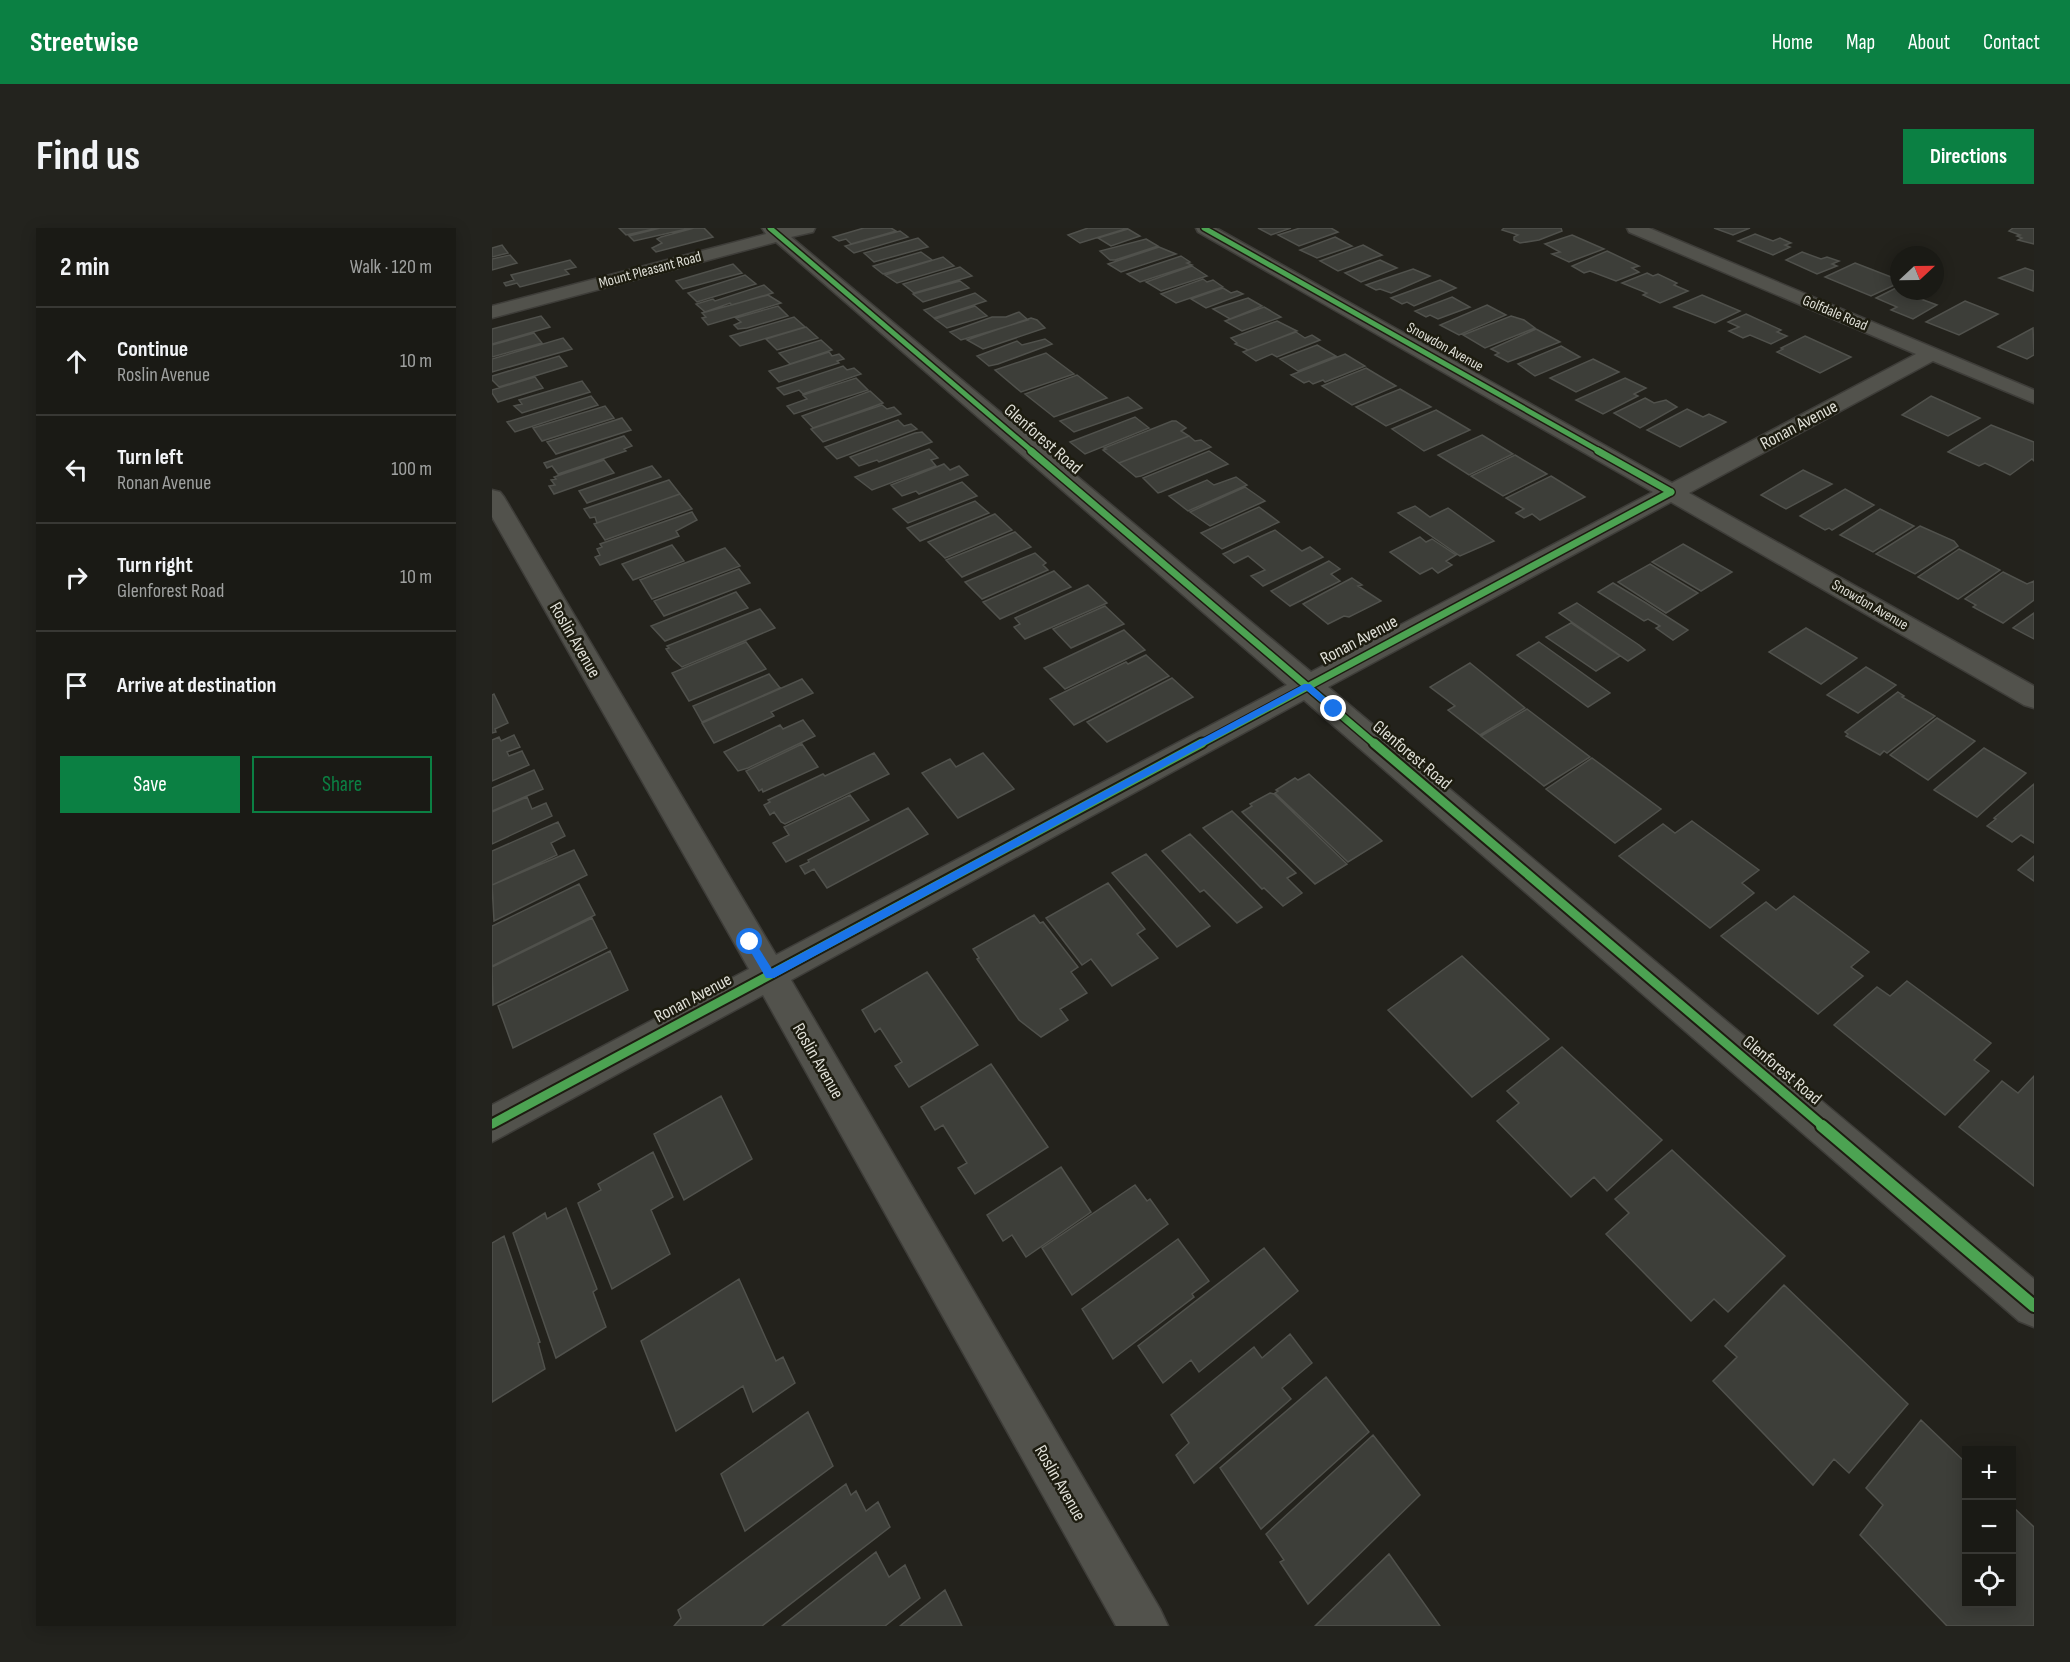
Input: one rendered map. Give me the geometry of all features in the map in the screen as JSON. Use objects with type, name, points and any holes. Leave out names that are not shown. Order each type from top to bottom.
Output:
[{"type":"street","name":"Mount Pleasant Road","points":[[492,312],[775,232],[807,228]]},
{"type":"street","name":"Snowdon Avenue","points":[[1204,228],[2034,698]]},
{"type":"street","name":"Golfdale Road","points":[[1635,228],[2034,397]]},
{"type":"street","name":"Glenforest Road","points":[[775,232],[2034,1305]]},
{"type":"street","name":"Ronan Avenue","points":[[492,1124],[1307,686],[1932,354]]},
{"type":"street","name":"Roslin Avenue","points":[[492,497],[770,975],[1143,1626]]},
{"type":"building","points":[[619,228],[658,228],[626,235]]},
{"type":"building","points":[[660,228],[691,228],[634,241],[629,236]]},
{"type":"building","points":[[694,228],[704,228],[713,237],[656,252],[652,248],[662,243],[657,239],[661,237]]},
{"type":"building","points":[[864,228],[891,228],[896,231],[851,244],[846,239],[839,241],[833,237]]},
{"type":"building","points":[[1088,228],[1128,228],[1080,243],[1068,235]]},
{"type":"building","points":[[1258,228],[1291,228],[1271,235]]},
{"type":"building","points":[[1300,228],[1331,228],[1338,232],[1299,246],[1278,235]]},
{"type":"building","points":[[1504,228],[1561,228],[1562,231],[1539,240],[1520,243],[1514,240],[1514,237],[1518,235],[1502,230]]},
{"type":"building","points":[[1714,228],[1750,228],[1733,235]]},
{"type":"building","points":[[2013,228],[2034,228],[2034,244],[2018,240],[2022,238],[2017,236],[2020,235],[2009,231]]},
{"type":"building","points":[[1128,229],[1140,236],[1111,246],[1098,238]]},
{"type":"building","points":[[900,231],[908,237],[854,253],[845,246]]},
{"type":"building","points":[[1755,234],[1773,241],[1780,238],[1791,243],[1785,245],[1790,247],[1773,255],[1738,241]]},
{"type":"building","points":[[1572,235],[1604,249],[1569,262],[1552,254],[1560,252],[1545,244]]},
{"type":"building","points":[[1335,237],[1352,246],[1317,258],[1300,250]]},
{"type":"building","points":[[918,238],[928,247],[874,262],[864,253]]},
{"type":"building","points":[[1146,239],[1158,246],[1115,260],[1110,260],[1100,251]]},
{"type":"building","points":[[502,245],[508,253],[492,257],[492,248]]},
{"type":"building","points":[[1363,245],[1382,255],[1338,271],[1320,261]]},
{"type":"building","points":[[1159,247],[1176,254],[1121,272],[1108,264]]},
{"type":"building","points":[[1607,251],[1639,266],[1632,268],[1639,272],[1616,281],[1590,271],[1584,273],[1572,266]]},
{"type":"building","points":[[921,252],[932,260],[883,274],[873,266]]},
{"type":"building","points":[[1802,252],[1821,259],[1827,257],[1839,261],[1832,264],[1837,266],[1817,274],[1786,260]]},
{"type":"building","points":[[510,255],[517,263],[492,270],[492,259]]},
{"type":"building","points":[[1181,256],[1192,265],[1140,282],[1127,274]]},
{"type":"building","points":[[943,257],[954,266],[897,283],[885,275]]},
{"type":"building","points":[[570,260],[576,267],[565,270],[569,274],[520,287],[517,283],[506,286],[504,283],[514,280],[511,275]]},
{"type":"building","points":[[1380,260],[1397,268],[1361,282],[1345,273]]},
{"type":"building","points":[[1855,263],[1890,277],[1890,287],[1871,296],[1825,277]]},
{"type":"building","points":[[733,264],[742,273],[683,289],[676,281]]},
{"type":"building","points":[[1192,266],[1207,276],[1161,291],[1146,282]]},
{"type":"building","points":[[960,267],[972,276],[914,293],[903,284]]},
{"type":"building","points":[[2025,268],[2034,271],[2033,291],[1999,278]]},
{"type":"building","points":[[1413,269],[1430,276],[1391,293],[1366,285]]},
{"type":"building","points":[[1647,273],[1653,276],[1658,274],[1688,291],[1660,303],[1643,295],[1647,293],[1622,283]]},
{"type":"building","points":[[745,275],[756,284],[697,302],[688,293]]},
{"type":"building","points":[[1203,279],[1207,282],[1213,280],[1223,287],[1176,303],[1161,294]]},
{"type":"building","points":[[1440,280],[1456,288],[1414,306],[1407,302],[1402,304],[1391,298]]},
{"type":"building","points":[[960,281],[969,288],[923,302],[913,294]]},
{"type":"building","points":[[764,285],[773,293],[732,305],[730,303],[705,312],[696,304],[713,299],[715,301]]},
{"type":"building","points":[[1223,288],[1231,293],[1237,291],[1243,294],[1206,308],[1191,299]]},
{"type":"building","points":[[1890,291],[1890,300],[1923,300],[1937,305],[1913,319],[1891,310],[1897,307],[1876,298]]},
{"type":"building","points":[[975,293],[986,301],[934,318],[924,310]]},
{"type":"building","points":[[768,295],[781,303],[708,325],[702,318],[706,317],[702,313]]},
{"type":"building","points":[[1702,295],[1740,311],[1715,323],[1674,307]]},
{"type":"building","points":[[1452,297],[1470,307],[1438,319],[1430,315],[1426,317],[1415,311]]},
{"type":"building","points":[[1248,298],[1262,306],[1230,319],[1213,309]]},
{"type":"building","points":[[1965,301],[1998,314],[1959,335],[1926,322]]},
{"type":"building","points":[[1487,305],[1506,315],[1459,335],[1440,325]]},
{"type":"building","points":[[778,306],[788,316],[747,328],[738,329],[734,325],[741,322],[736,318]]},
{"type":"building","points":[[975,306],[987,316],[947,328],[935,319]]},
{"type":"building","points":[[1264,307],[1281,317],[1242,331],[1225,321]]},
{"type":"building","points":[[1019,312],[1028,320],[961,340],[950,332],[992,317],[1006,317]]},
{"type":"building","points":[[1746,314],[1781,330],[1777,332],[1787,336],[1771,344],[1750,335],[1743,338],[1729,331],[1739,327],[1728,322]]},
{"type":"building","points":[[541,316],[550,327],[492,344],[492,329]]},
{"type":"building","points":[[1511,316],[1524,320],[1535,328],[1485,348],[1463,335]]},
{"type":"building","points":[[794,317],[805,327],[740,346],[730,336]]},
{"type":"building","points":[[1031,318],[1037,320],[1045,328],[983,349],[967,340]]},
{"type":"building","points":[[1277,321],[1297,331],[1248,350],[1235,344],[1237,343],[1231,338]]},
{"type":"building","points":[[806,327],[818,338],[777,350],[766,339]]},
{"type":"building","points":[[2033,328],[2034,355],[2027,359],[1998,347]]},
{"type":"building","points":[[1536,329],[1560,342],[1508,362],[1495,355],[1499,353],[1491,349]]},
{"type":"building","points":[[1296,332],[1305,338],[1312,335],[1320,340],[1277,357],[1272,354],[1256,361],[1243,352]]},
{"type":"building","points":[[534,333],[542,343],[492,357],[492,345]]},
{"type":"building","points":[[1805,336],[1851,357],[1820,373],[1777,352]]},
{"type":"building","points":[[563,338],[572,349],[492,372],[492,359]]},
{"type":"building","points":[[1045,339],[1052,344],[998,364],[989,366],[977,356],[1017,341],[1022,345]]},
{"type":"building","points":[[821,340],[832,350],[790,364],[779,353]]},
{"type":"building","points":[[1317,345],[1336,356],[1298,371],[1280,359]]},
{"type":"building","points":[[1561,346],[1580,357],[1535,376],[1518,364]]},
{"type":"building","points":[[829,352],[832,356],[839,354],[844,359],[837,361],[839,363],[779,382],[769,371]]},
{"type":"building","points":[[1046,353],[1074,374],[1021,392],[995,370]]},
{"type":"building","points":[[1345,354],[1365,366],[1325,382],[1323,380],[1313,384],[1309,381],[1304,383],[1291,375]]},
{"type":"building","points":[[559,356],[567,366],[499,387],[492,380],[492,376]]},
{"type":"building","points":[[1593,359],[1619,372],[1576,392],[1550,378]]},
{"type":"building","points":[[843,366],[847,370],[854,368],[861,374],[803,394],[799,390],[784,395],[777,388]]},
{"type":"building","points":[[1366,368],[1396,386],[1352,405],[1322,386]]},
{"type":"building","points":[[1077,375],[1107,398],[1054,417],[1025,394]]},
{"type":"building","points":[[535,377],[543,388],[498,402],[492,393],[492,390]]},
{"type":"building","points":[[856,378],[868,390],[794,414],[787,406],[807,399],[803,395]]},
{"type":"building","points":[[1625,378],[1646,388],[1634,394],[1638,396],[1603,414],[1576,400]]},
{"type":"building","points":[[582,381],[590,392],[522,413],[514,406],[522,404],[519,400]]},
{"type":"building","points":[[1400,389],[1431,407],[1386,426],[1356,407]]},
{"type":"building","points":[[870,391],[883,403],[813,428],[802,416]]},
{"type":"building","points":[[591,396],[598,405],[515,432],[507,422]]},
{"type":"building","points":[[1931,396],[1980,418],[1948,436],[1902,415]]},
{"type":"building","points":[[1128,397],[1142,408],[1074,432],[1060,421]]},
{"type":"building","points":[[1645,398],[1654,403],[1666,400],[1677,407],[1640,428],[1614,413]]},
{"type":"building","points":[[882,405],[887,409],[894,407],[901,414],[823,442],[811,429]]},
{"type":"building","points":[[605,406],[614,418],[542,441],[533,428]]},
{"type":"building","points":[[1687,409],[1703,417],[1709,414],[1726,422],[1680,447],[1647,430]]},
{"type":"building","points":[[1436,410],[1470,430],[1424,451],[1392,429]]},
{"type":"building","points":[[1135,417],[1149,428],[1085,454],[1070,442]]},
{"type":"building","points":[[622,418],[631,430],[556,454],[547,442]]},
{"type":"building","points":[[898,420],[904,426],[911,424],[917,429],[837,459],[825,447]]},
{"type":"building","points":[[1172,421],[1186,428],[1181,431],[1189,436],[1119,463],[1103,450],[1106,449],[1104,448]]},
{"type":"building","points":[[1991,425],[2034,442],[2034,461],[2032,459],[2010,475],[1985,463],[1979,466],[1948,452]]},
{"type":"building","points":[[922,432],[932,442],[879,462],[877,460],[859,466],[850,457],[915,433]]},
{"type":"building","points":[[1482,435],[1513,454],[1469,475],[1438,455]]},
{"type":"building","points":[[624,436],[632,446],[624,449],[626,451],[558,474],[552,466],[547,468],[544,463]]},
{"type":"building","points":[[1189,436],[1211,447],[1136,477],[1119,463]]},
{"type":"building","points":[[929,449],[938,458],[931,460],[936,466],[872,490],[855,477]]},
{"type":"building","points":[[1209,451],[1228,464],[1158,493],[1143,478]]},
{"type":"building","points":[[1515,455],[1547,474],[1503,496],[1471,476]]},
{"type":"building","points":[[604,460],[614,473],[554,494],[549,486],[555,485],[551,480],[556,479],[554,477]]},
{"type":"building","points":[[944,464],[950,470],[959,466],[968,475],[919,494],[916,491],[902,496],[891,485]]},
{"type":"building","points":[[652,466],[661,477],[587,503],[579,491]]},
{"type":"building","points":[[1803,470],[1832,484],[1786,509],[1761,495]]},
{"type":"building","points":[[1551,476],[1585,497],[1540,520],[1532,514],[1524,518],[1516,513],[1524,509],[1506,498]]},
{"type":"building","points":[[1236,477],[1247,485],[1188,511],[1169,496],[1207,480],[1214,485]]},
{"type":"building","points":[[669,480],[680,494],[597,523],[595,517],[590,518],[584,509]]},
{"type":"building","points":[[962,482],[977,496],[908,523],[893,509]]},
{"type":"building","points":[[1245,487],[1265,501],[1210,526],[1190,512]]},
{"type":"building","points":[[1845,489],[1874,505],[1832,530],[1829,528],[1825,530],[1800,516]]},
{"type":"building","points":[[680,494],[692,509],[605,540],[594,524]]},
{"type":"building","points":[[975,501],[989,513],[920,541],[907,528]]},
{"type":"building","points":[[1415,506],[1430,517],[1448,508],[1494,541],[1460,556],[1398,513]]},
{"type":"building","points":[[1259,507],[1279,522],[1222,549],[1201,533]]},
{"type":"building","points":[[1880,509],[1914,526],[1873,552],[1840,535]]},
{"type":"building","points":[[692,512],[697,520],[676,531],[679,536],[600,565],[595,557],[600,555],[597,549],[602,547],[600,544]]},
{"type":"building","points":[[995,514],[1012,530],[945,558],[928,542]]},
{"type":"building","points":[[1920,526],[1954,541],[1958,546],[1915,574],[1876,554]]},
{"type":"building","points":[[1275,530],[1302,551],[1310,547],[1323,557],[1263,586],[1251,576],[1265,570],[1248,556],[1234,563],[1223,554]]},
{"type":"building","points":[[1015,532],[1031,547],[962,577],[946,560]]},
{"type":"building","points":[[1420,537],[1426,542],[1432,539],[1456,555],[1446,561],[1452,565],[1438,573],[1432,568],[1420,574],[1390,552]]},
{"type":"building","points":[[1683,544],[1732,572],[1701,591],[1652,562]]},
{"type":"building","points":[[672,545],[684,561],[633,580],[622,564]]},
{"type":"building","points":[[725,548],[740,566],[652,599],[640,580]]},
{"type":"building","points":[[1959,549],[2000,570],[1958,599],[1918,577]]},
{"type":"building","points":[[1035,553],[1046,563],[1043,565],[1048,570],[982,599],[965,582]]},
{"type":"building","points":[[1329,561],[1340,569],[1331,574],[1340,581],[1290,606],[1271,591]]},
{"type":"building","points":[[1650,564],[1698,593],[1666,613],[1618,582]]},
{"type":"building","points":[[739,569],[750,583],[664,616],[654,601]]},
{"type":"building","points":[[1054,571],[1071,587],[1000,619],[983,602]]},
{"type":"building","points":[[2003,572],[2027,584],[2034,581],[2034,600],[2003,623],[1973,607],[1976,605],[1965,599]]},
{"type":"building","points":[[1352,578],[1362,585],[1358,586],[1381,601],[1349,617],[1344,616],[1328,624],[1303,604]]},
{"type":"building","points":[[1613,583],[1688,630],[1673,640],[1656,628],[1660,626],[1648,619],[1644,621],[1598,592]]},
{"type":"building","points":[[1088,585],[1107,603],[1025,639],[1014,627],[1020,624],[1015,618]]},
{"type":"building","points":[[736,592],[748,608],[665,641],[651,626]]},
{"type":"building","points":[[1577,603],[1645,650],[1628,661],[1559,613]]},
{"type":"building","points":[[1105,606],[1124,624],[1071,648],[1053,629]]},
{"type":"building","points":[[760,609],[775,628],[682,667],[666,649],[669,648],[667,646]]},
{"type":"building","points":[[2034,613],[2034,639],[2013,628]]},
{"type":"building","points":[[1571,623],[1620,656],[1596,671],[1546,637]]},
{"type":"building","points":[[1806,628],[1857,658],[1821,684],[1769,652]]},
{"type":"building","points":[[1124,630],[1145,650],[1065,689],[1044,668]]},
{"type":"building","points":[[746,642],[766,669],[689,701],[672,673]]},
{"type":"building","points":[[1539,642],[1610,693],[1588,707],[1517,655]]},
{"type":"building","points":[[1146,655],[1169,676],[1074,725],[1050,699],[1126,662],[1128,664]]},
{"type":"building","points":[[1470,663],[1525,708],[1480,735],[1448,710],[1455,706],[1430,687]]},
{"type":"building","points":[[1866,667],[1896,685],[1858,713],[1827,695]]},
{"type":"building","points":[[769,674],[780,688],[702,722],[693,706]]},
{"type":"building","points":[[1172,678],[1193,697],[1107,742],[1087,722]]},
{"type":"building","points":[[802,679],[813,693],[771,712],[774,716],[714,743],[702,723]]},
{"type":"building","points":[[1898,692],[1904,696],[1902,697],[1935,716],[1887,753],[1884,751],[1880,755],[1846,736],[1848,734],[1845,732]]},
{"type":"building","points":[[494,694],[508,723],[495,729],[496,732],[492,733],[492,695]]},
{"type":"building","points":[[1527,709],[1590,757],[1544,786],[1481,736]]},
{"type":"building","points":[[1937,718],[1975,741],[1928,780],[1890,755]]},
{"type":"building","points":[[803,720],[815,736],[748,768],[738,771],[724,752],[780,725],[783,729]]},
{"type":"building","points":[[514,735],[520,747],[507,752],[509,756],[522,751],[529,765],[492,781],[492,740],[499,737],[501,741]]},
{"type":"building","points":[[802,744],[818,767],[763,792],[762,789],[759,791],[746,771]]},
{"type":"building","points":[[1984,748],[2026,773],[1977,817],[1934,790]]},
{"type":"building","points":[[874,753],[889,774],[785,824],[774,812],[770,815],[764,805],[770,802],[768,800],[823,774],[825,776]]},
{"type":"building","points":[[983,753],[1014,789],[958,818],[922,773],[950,759],[956,767]]},
{"type":"building","points":[[1592,758],[1661,809],[1615,843],[1546,789]]},
{"type":"building","points":[[534,770],[543,789],[492,811],[492,788]]},
{"type":"building","points":[[1309,774],[1382,841],[1348,862],[1275,793],[1295,778],[1298,780]]},
{"type":"building","points":[[2034,784],[2034,843],[2021,835],[2012,842],[1987,826],[1996,819],[1994,818]]},
{"type":"building","points":[[1270,793],[1274,794],[1347,864],[1315,884],[1242,812],[1252,806],[1250,804]]},
{"type":"building","points":[[850,795],[869,820],[786,862],[773,843],[789,835],[784,827]]},
{"type":"building","points":[[527,797],[532,809],[546,803],[552,816],[492,844],[492,812]]},
{"type":"building","points":[[908,808],[928,834],[827,888],[814,869],[805,874],[800,866],[809,862],[808,860]]},
{"type":"building","points":[[1232,811],[1296,873],[1287,878],[1302,893],[1283,906],[1264,888],[1262,889],[1203,828]]},
{"type":"building","points":[[1692,821],[1759,870],[1742,883],[1754,893],[1710,928],[1619,856],[1663,824],[1675,833]]},
{"type":"building","points":[[558,822],[565,836],[551,843],[557,855],[492,885],[492,851]]},
{"type":"building","points":[[1190,834],[1262,907],[1237,923],[1204,890],[1200,892],[1162,851]]},
{"type":"building","points":[[574,850],[587,875],[494,921],[492,885]]},
{"type":"building","points":[[1146,854],[1210,926],[1177,947],[1112,873]]},
{"type":"building","points":[[2034,856],[2034,881],[2018,870]]},
{"type":"building","points":[[1108,883],[1145,929],[1137,934],[1158,958],[1112,986],[1091,959],[1082,965],[1046,918]]},
{"type":"building","points":[[579,884],[595,915],[492,966],[492,926]]},
{"type":"building","points":[[1794,896],[1869,952],[1851,967],[1863,976],[1818,1014],[1721,936],[1766,902],[1776,910]]},
{"type":"building","points":[[1034,915],[1040,923],[1043,922],[1078,967],[1071,972],[1087,993],[1060,1009],[1068,1020],[1041,1037],[1019,1020],[977,959],[979,958],[973,949]]},
{"type":"building","points":[[592,918],[607,948],[493,1005],[492,967]]},
{"type":"building","points":[[610,951],[628,990],[513,1048],[498,1006]]},
{"type":"building","points":[[1462,956],[1549,1039],[1472,1097],[1388,1010]]},
{"type":"building","points":[[927,972],[978,1045],[909,1087],[895,1066],[902,1062],[880,1028],[875,1032],[862,1010]]},
{"type":"building","points":[[1907,981],[1991,1043],[1974,1060],[1989,1071],[1945,1115],[1834,1025],[1877,987],[1890,996]]},
{"type":"building","points":[[1562,1047],[1662,1140],[1607,1191],[1594,1177],[1571,1197],[1497,1121],[1519,1103],[1507,1091]]},
{"type":"building","points":[[991,1064],[1048,1147],[975,1194],[958,1168],[967,1163],[943,1125],[935,1130],[921,1107]]},
{"type":"building","points":[[2034,1076],[2034,1186],[1959,1127],[2002,1081],[2018,1093]]},
{"type":"building","points":[[721,1096],[752,1159],[684,1200],[654,1134]]},
{"type":"building","points":[[1672,1150],[1785,1256],[1728,1312],[1714,1299],[1691,1321],[1606,1234],[1629,1213],[1615,1199]]},
{"type":"building","points":[[653,1152],[673,1197],[651,1210],[670,1254],[612,1289],[578,1203],[601,1190],[598,1184]]},
{"type":"building","points":[[1061,1167],[1091,1212],[1026,1257],[1012,1235],[1003,1241],[987,1215]]},
{"type":"building","points":[[1135,1185],[1147,1201],[1150,1199],[1168,1224],[1072,1295],[1042,1248]]},
{"type":"building","points":[[566,1208],[597,1289],[593,1292],[606,1327],[556,1358],[513,1233],[545,1213],[547,1219]]},
{"type":"building","points":[[504,1236],[540,1342],[538,1343],[545,1369],[492,1402],[492,1243]]},
{"type":"building","points":[[1178,1239],[1209,1281],[1192,1294],[1194,1297],[1113,1359],[1082,1309]]},
{"type":"building","points":[[1264,1248],[1298,1291],[1199,1372],[1191,1360],[1163,1383],[1138,1346]]},
{"type":"building","points":[[739,1279],[776,1361],[783,1357],[795,1383],[753,1412],[743,1386],[676,1431],[641,1341]]},
{"type":"building","points":[[1784,1285],[1908,1404],[1849,1473],[1834,1459],[1813,1485],[1713,1381],[1737,1357],[1725,1346]]},
{"type":"building","points":[[1290,1334],[1312,1363],[1282,1388],[1291,1399],[1194,1483],[1176,1455],[1189,1443],[1171,1415],[1254,1347],[1262,1358]]},
{"type":"building","points":[[1326,1377],[1369,1432],[1261,1529],[1220,1468]]},
{"type":"building","points":[[808,1412],[833,1466],[745,1531],[721,1474]]},
{"type":"building","points":[[1921,1420],[1962,1459],[1962,1608],[2016,1608],[2016,1510],[2034,1527],[2034,1626],[1947,1626],[1860,1535],[1883,1505],[1866,1488]]},
{"type":"building","points":[[1373,1435],[1420,1495],[1308,1604],[1280,1562],[1284,1560],[1266,1534]]},
{"type":"building","points":[[846,1484],[851,1495],[856,1491],[866,1511],[878,1502],[890,1527],[762,1626],[674,1626],[681,1618],[678,1610]]},
{"type":"building","points":[[876,1552],[889,1577],[905,1565],[920,1598],[885,1626],[782,1626]]},
{"type":"building","points":[[1389,1554],[1440,1626],[1315,1626]]},
{"type":"building","points":[[945,1590],[962,1626],[900,1626]]},
{"type":"cycle path","points":[[770,228],[2034,1306]]},
{"type":"cycle path","points":[[1204,228],[1671,492]]},
{"type":"cycle path","points":[[492,1124],[1671,492]]},
{"type":"route","points":[[750,942],[770,975],[1307,686],[1334,709]]}]
